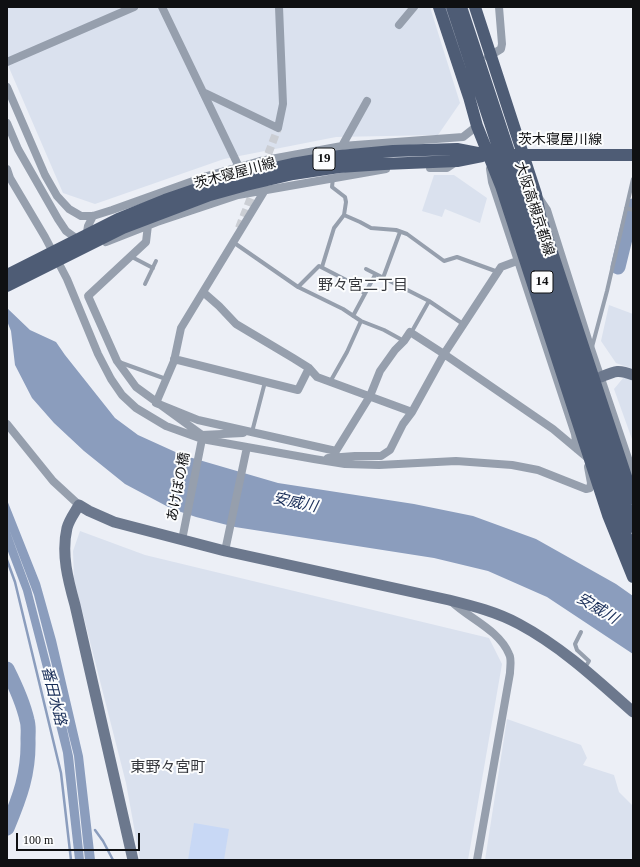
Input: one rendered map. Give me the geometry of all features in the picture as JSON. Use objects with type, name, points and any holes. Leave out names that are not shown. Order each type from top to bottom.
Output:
[{"type":"main road","points":[[439,7],[469,96],[477,126],[488,155]]},
{"type":"main road","name":"大阪高槻京都線","points":[[452,7],[633,558]]},
{"type":"main road","name":"大阪高槻京都線","points":[[461,7],[633,527]]},
{"type":"main road","points":[[475,7],[524,155]]},
{"type":"main road","name":"茨木寝屋川線","points":[[7,286],[206,186],[243,175],[292,164],[340,156],[393,151],[457,149],[488,155]]},
{"type":"main road","name":"茨木寝屋川線","points":[[7,275],[118,219],[166,205],[292,174],[354,166],[457,161],[488,155],[633,155]]},
{"type":"main road","name":"14","points":[[488,155],[500,186],[608,515],[633,576]]},
{"type":"main road","name":"14","points":[[524,155],[536,194],[540,216],[633,498]]},
{"type":"street","points":[[7,62],[134,7]]},
{"type":"street","points":[[162,7],[239,167]]},
{"type":"street","points":[[203,92],[278,128],[283,104],[279,7]]},
{"type":"street","points":[[399,25],[414,7]]},
{"type":"street","points":[[462,76],[465,68],[501,49],[502,44],[499,7]]},
{"type":"street","points":[[7,87],[56,196],[69,209],[81,216],[93,216],[207,176],[274,158],[342,146],[463,137],[477,126]]},
{"type":"street","points":[[342,146],[367,101]]},
{"type":"street","points":[[7,123],[18,149],[66,231],[76,239],[89,246],[99,245],[148,225],[238,195],[386,169],[447,168],[457,161]]},
{"type":"street","points":[[488,155],[492,182],[561,390],[575,434],[577,449]]},
{"type":"street","points":[[7,169],[10,178],[45,237],[67,279],[98,354],[111,379],[122,395],[136,408],[166,426],[202,438],[345,464],[379,466],[456,461],[512,465],[538,470],[586,489],[590,488],[591,483],[586,457]]},
{"type":"street","points":[[156,403],[174,359],[181,328],[265,190]]},
{"type":"street","points":[[536,194],[547,210],[591,349],[633,473]]},
{"type":"street","points":[[89,246],[86,240],[88,226],[93,216]]},
{"type":"street","points":[[148,225],[146,242],[88,296],[117,361],[136,387],[202,438],[253,432]]},
{"type":"street","points":[[314,459],[381,456],[390,450],[403,424],[412,412],[444,354],[501,267],[517,261]]},
{"type":"street","points":[[203,292],[236,324],[261,337],[309,368],[316,377],[412,412]]},
{"type":"street","points":[[156,403],[198,420],[336,451],[370,396],[380,371],[410,332],[553,429],[586,457],[633,491]]},
{"type":"street","points":[[174,359],[298,390],[309,368]]},
{"type":"street","points":[[561,390],[617,371],[623,371],[633,375]]},
{"type":"street","points":[[7,424],[53,481],[79,505],[89,511],[114,522],[183,538],[225,551],[450,600],[486,610],[518,623],[560,650],[633,712]]},
{"type":"street","name":"あけぼの橋","points":[[183,538],[202,438]]},
{"type":"street","points":[[225,551],[247,447]]},
{"type":"street","points":[[79,505],[67,527],[65,553],[67,578],[75,605],[133,860]]},
{"type":"street","points":[[450,600],[462,612],[484,626],[501,640],[510,656],[510,673],[477,860]]},
{"type":"lane","points":[[322,267],[334,228],[344,215],[346,202],[345,197],[332,187],[333,178]]},
{"type":"lane","points":[[591,349],[629,209],[633,179]]},
{"type":"lane","points":[[344,215],[370,228],[396,230],[407,234],[444,261],[457,257],[498,272]]},
{"type":"lane","points":[[383,278],[400,232]]},
{"type":"lane","points":[[233,242],[298,287],[343,309],[361,321],[384,330],[404,341]]},
{"type":"lane","points":[[130,256],[153,268]]},
{"type":"lane","points":[[145,284],[156,261]]},
{"type":"lane","points":[[298,287],[319,266],[354,284],[364,293]]},
{"type":"lane","points":[[366,269],[375,275],[429,301],[463,324]]},
{"type":"lane","points":[[353,316],[375,275]]},
{"type":"lane","points":[[411,333],[429,301]]},
{"type":"lane","points":[[330,382],[347,352],[361,321]]},
{"type":"lane","points":[[117,361],[166,379]]},
{"type":"lane","points":[[253,432],[265,382]]},
{"type":"lane","points":[[581,632],[575,644],[577,650],[589,661],[584,669]]},
{"type":"shaded area","points":[[7,7],[430,7],[460,103],[438,135],[336,137],[224,159],[95,204],[63,193],[7,63]]},
{"type":"shaded area","points":[[434,175],[454,175],[487,198],[480,223],[445,209],[442,217],[422,211]]},
{"type":"shaded area","points":[[609,305],[633,314],[633,369],[616,363],[601,341]]},
{"type":"shaded area","points":[[624,377],[633,380],[633,442],[614,389]]},
{"type":"shaded area","points":[[80,531],[145,555],[489,638],[502,664],[468,860],[140,860],[126,783],[74,579],[73,551]]},
{"type":"shaded area","points":[[507,719],[581,745],[587,758],[583,765],[614,775],[619,792],[633,806],[633,860],[485,860]]},
{"type":"shaded area","points":[[194,823],[229,829],[224,860],[188,860]]},
{"type":"water","name":"安威川","points":[[7,308],[30,330],[56,342],[115,418],[138,435],[182,455],[278,483],[414,504],[473,516],[536,539],[616,584],[633,596],[633,654],[547,597],[488,571],[434,558],[235,527],[172,509],[125,484],[84,451],[54,423],[32,398],[15,365],[11,331],[7,321]]},
{"type":"water","name":"番田水路","points":[[7,500],[40,583],[56,640],[83,756],[95,860],[85,860],[74,756],[64,716],[73,756],[84,860],[75,860],[63,753],[52,709],[50,708],[50,695],[23,591],[7,549]],"holes":[[[9,529],[34,595],[59,693],[31,589]]]},
{"type":"waterway","points":[[618,267],[633,206]]},
{"type":"waterway","name":"番田水路","points":[[7,560],[15,582],[61,773],[71,860]]},
{"type":"waterway","points":[[7,669],[16,687],[28,722],[28,751],[23,785],[7,828]]},
{"type":"waterway","points":[[29,750],[33,751]]},
{"type":"waterway","points":[[95,830],[103,841],[113,860]]},
{"type":"tunnel","points":[[264,165],[278,128]]},
{"type":"tunnel","points":[[239,228],[255,187]]},
{"type":"district","name":"野々宮二丁目","points":[[363,286]]},
{"type":"district","name":"東野々宮町","points":[[168,768]]}]
